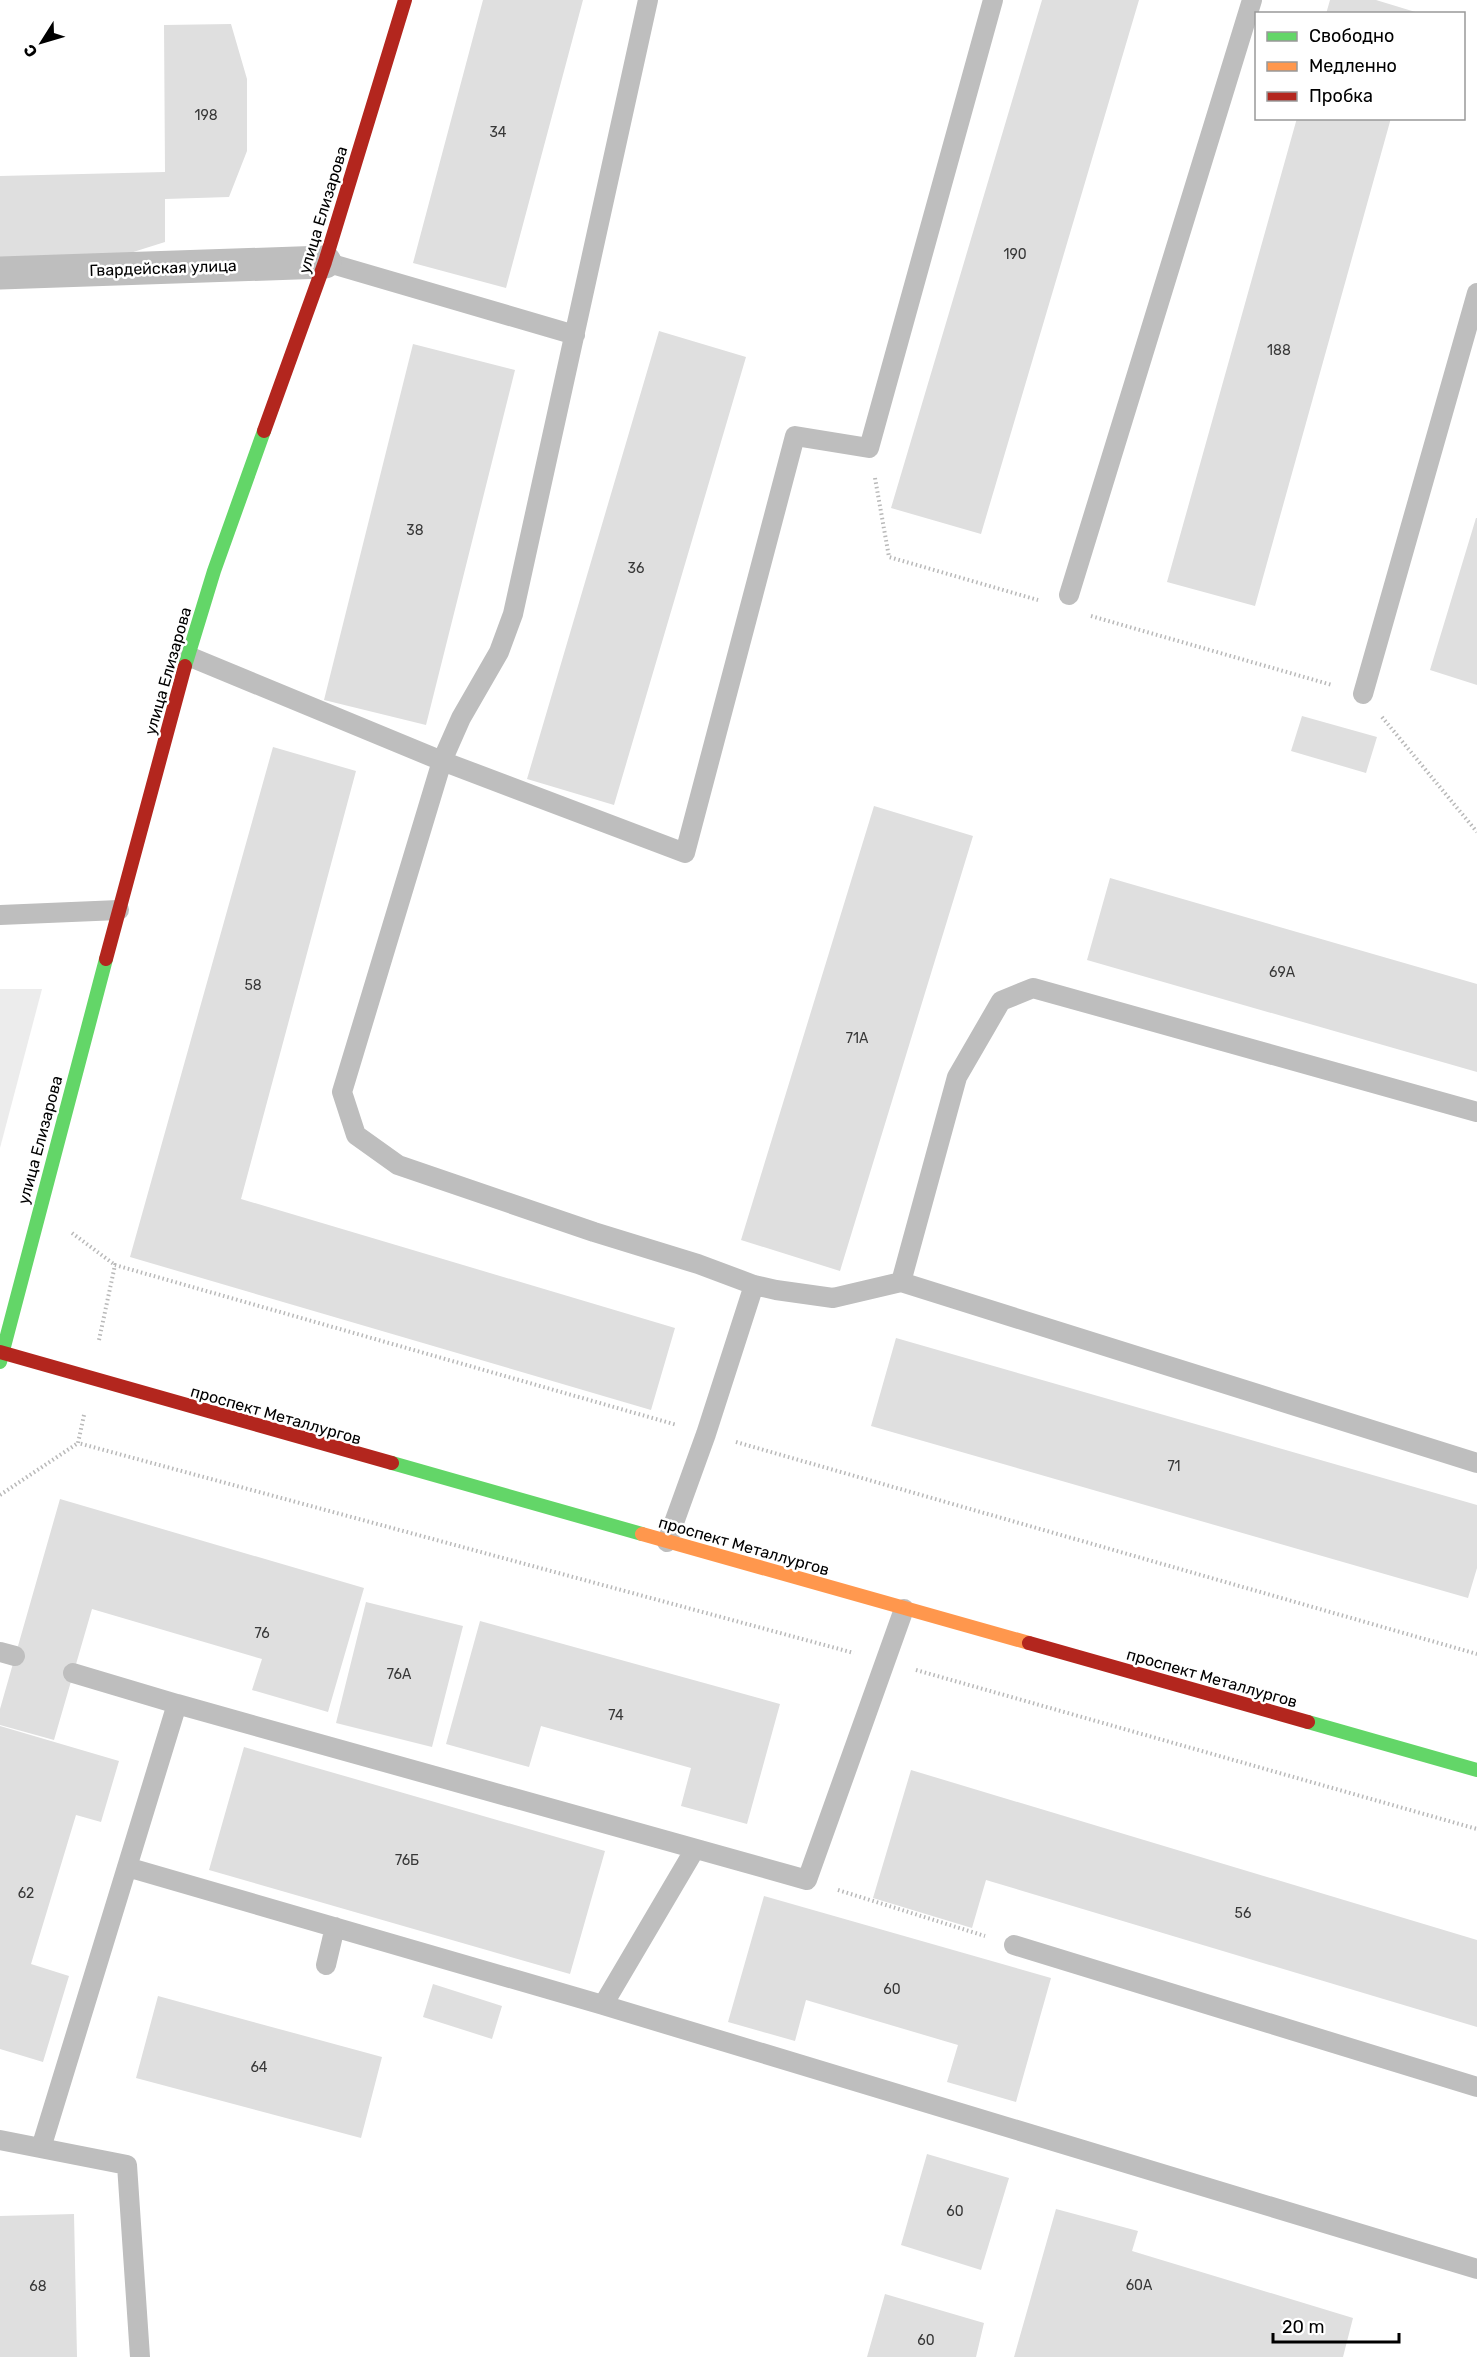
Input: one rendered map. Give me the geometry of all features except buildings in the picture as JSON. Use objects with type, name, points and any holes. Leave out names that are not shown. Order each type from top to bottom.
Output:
[{"type":"street","name":"улица Елизарова","points":[[0,1356],[188,656],[214,571],[326,262],[405,0]]},
{"type":"street","name":"Гвардейская улица","points":[[0,273],[326,262]]},
{"type":"street","name":"проспект Металлургов","points":[[0,1356],[1477,1770]]},
{"type":"lane","points":[[648,0],[513,614],[500,652],[461,718],[442,761],[342,1092],[356,1135],[398,1165],[594,1232],[698,1264],[754,1285],[833,1298],[901,1282],[1477,1463]]},
{"type":"lane","points":[[188,656],[442,761],[685,853],[795,436],[869,448],[993,0]]},
{"type":"lane","points":[[1069,595],[1252,0]]},
{"type":"lane","points":[[326,262],[575,335]]},
{"type":"lane","points":[[1363,694],[1477,292]]},
{"type":"lane","points":[[0,915],[119,910]]},
{"type":"lane","points":[[901,1282],[957,1077],[1001,1001],[1033,988],[1477,1112]]},
{"type":"lane","points":[[667,1542],[706,1434],[754,1285]]},
{"type":"lane","points":[[73,1673],[807,1880],[904,1609]]},
{"type":"lane","points":[[41,2148],[177,1704]]},
{"type":"lane","points":[[603,2005],[695,1849]]},
{"type":"lane","points":[[127,1867],[603,2005],[1477,2269]]},
{"type":"lane","points":[[326,1965],[336,1927]]},
{"type":"lane","points":[[1014,1945],[1477,2087]]},
{"type":"lane","points":[[0,2140],[128,2165],[140,2357]]},
{"type":"path","points":[[869,448],[888,557],[1047,603]]},
{"type":"path","points":[[1080,612],[1363,694],[1477,832]]},
{"type":"path","points":[[0,1495],[78,1443]]},
{"type":"path","points":[[807,1880],[1014,1945]]},
{"type":"shaded area","points":[[0,989],[42,989],[0,1148]]},
{"type":"traffic: fast","points":[[185,666],[214,571],[264,431]]},
{"type":"traffic: fast","points":[[0,1362],[106,959]]},
{"type":"traffic: fast","points":[[392,1463],[642,1534]]},
{"type":"traffic: fast","points":[[1308,1722],[1477,1770]]},
{"type":"traffic: slow","points":[[642,1534],[1029,1643]]},
{"type":"traffic: jam","points":[[264,431],[325,262],[405,0]]},
{"type":"traffic: jam","points":[[106,959],[185,666]]},
{"type":"traffic: jam","points":[[0,1352],[392,1463]]},
{"type":"traffic: jam","points":[[1029,1643],[1308,1722]]}]
